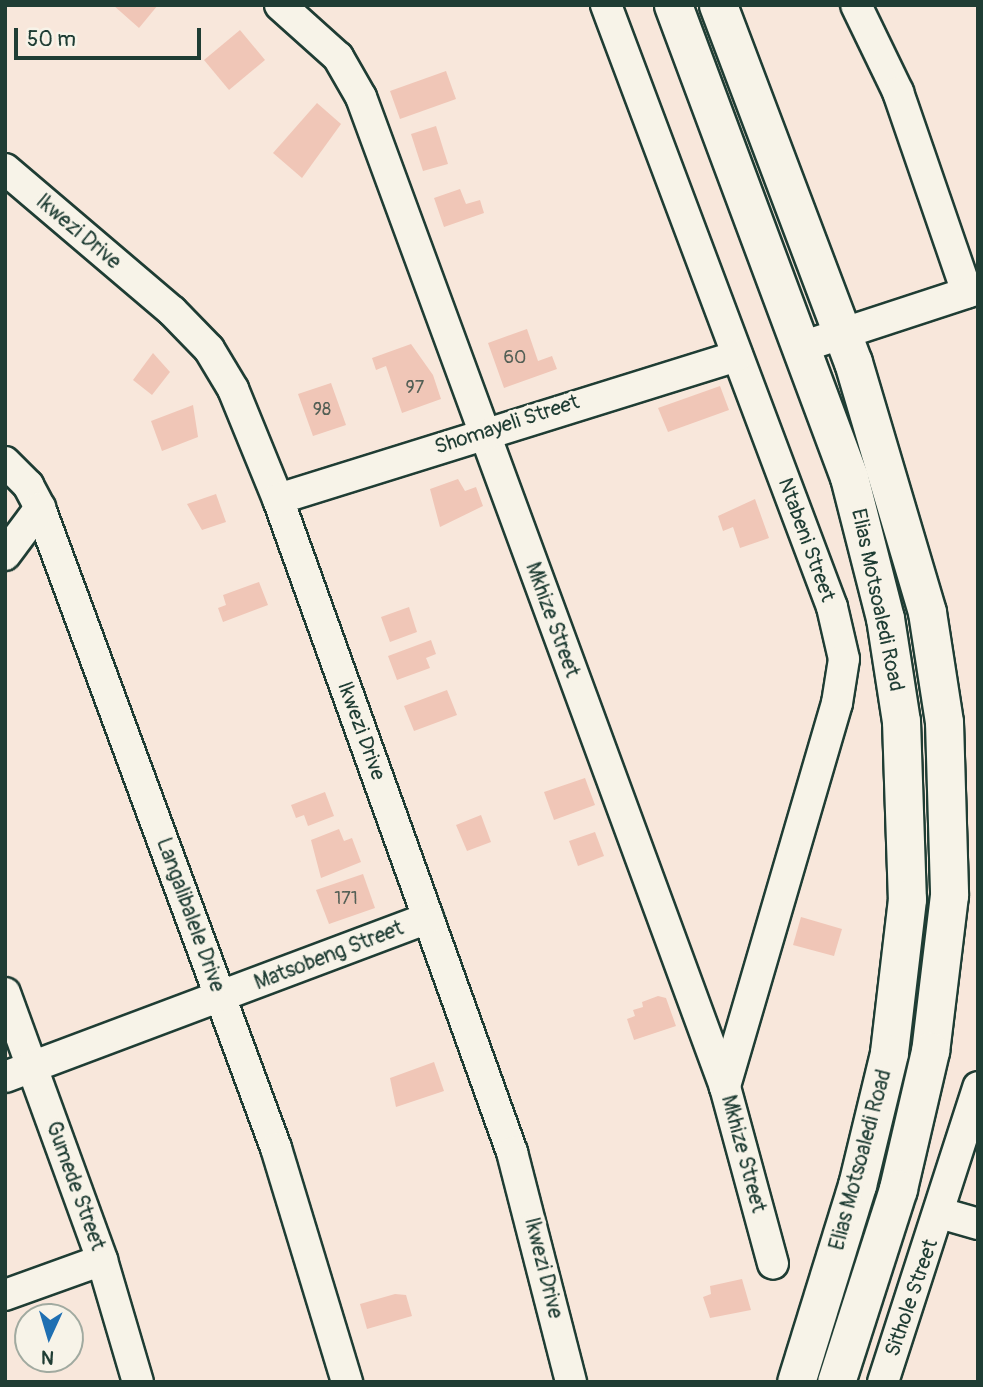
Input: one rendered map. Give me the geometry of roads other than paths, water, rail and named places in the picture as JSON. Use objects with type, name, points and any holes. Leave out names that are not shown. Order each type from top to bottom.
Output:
[{"type":"main road","name":"Elias Motsoaledi Road","points":[[673,5],[849,477],[885,618],[901,721],[907,873],[898,997],[876,1115],[796,1382]]},
{"type":"main road","name":"Elias Motsoaledi Road","points":[[718,5],[842,333],[927,612],[938,672],[950,830],[944,967],[930,1051],[898,1189],[836,1382]]},
{"type":"street","name":"Mkhize Street","points":[[280,5],[338,57],[361,97],[725,1087],[773,1264]]},
{"type":"street","name":"Ntabeni Street","points":[[606,5],[832,607],[844,659],[837,703],[725,1087]]},
{"type":"street","points":[[801,347],[973,291],[898,92],[856,5]]},
{"type":"street","name":"Ikwezi Drive","points":[[5,169],[209,349],[233,388],[278,499],[512,1152],[571,1382]]},
{"type":"street","name":"Shomayeli Street","points":[[278,499],[482,432],[737,356]]},
{"type":"street","name":"Langalibalele Drive","points":[[5,462],[28,485],[40,508],[292,1195],[347,1382]]},
{"type":"street","points":[[5,555],[40,508]]},
{"type":"street","name":"Matsobeng Street","points":[[5,1077],[428,918]]},
{"type":"street","name":"Gumede Street","points":[[5,993],[102,1261],[138,1382]]},
{"type":"street","name":"Sithole Street","points":[[883,1382],[940,1213],[978,1087]]},
{"type":"street","points":[[940,1213],[978,1224]]},
{"type":"street","points":[[5,1295],[102,1261]]}]
